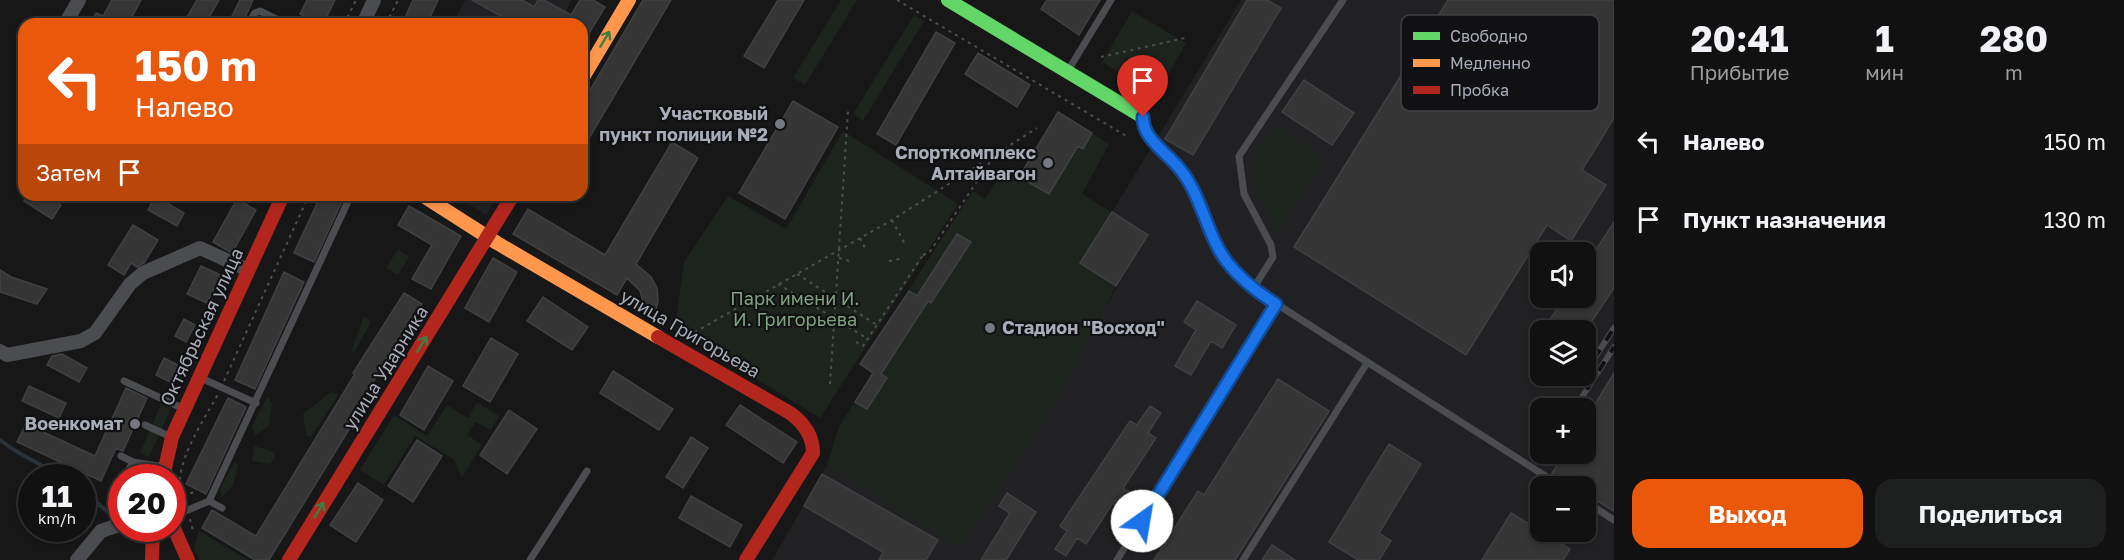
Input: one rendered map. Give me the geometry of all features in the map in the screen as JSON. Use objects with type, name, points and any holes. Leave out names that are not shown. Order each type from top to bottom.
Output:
[{"type":"street","points":[[68,18],[79,0]]},
{"type":"street","points":[[366,18],[374,0]]},
{"type":"street","points":[[588,69],[628,0]]},
{"type":"street","points":[[948,0],[1143,117]]},
{"type":"street","name":"Октябрьская улица","points":[[165,464],[172,437],[280,201]]},
{"type":"street","name":"улица Григорьева","points":[[432,201],[790,413],[804,425],[811,436],[813,453],[746,560]]},
{"type":"street","name":"улица Ударника","points":[[289,560],[510,201]]},
{"type":"street","points":[[0,351],[7,355],[81,342],[95,333],[130,284],[143,273],[200,249],[248,270]]},
{"type":"street","points":[[77,560],[101,531],[108,529]]},
{"type":"street","points":[[157,542],[161,557],[177,553],[186,560]]},
{"type":"street","points":[[179,542],[186,560]]},
{"type":"lane","points":[[1068,71],[1111,0]]},
{"type":"lane","points":[[1253,289],[1273,258],[1271,244],[1244,194],[1239,156],[1343,0]]},
{"type":"lane","points":[[252,18],[260,10],[275,18]]},
{"type":"lane","points":[[1143,117],[1143,125],[1149,136],[1179,168],[1190,184],[1207,227],[1226,261],[1247,285],[1545,476]]},
{"type":"lane","points":[[188,512],[209,501],[348,201]]},
{"type":"lane","points":[[1117,560],[1276,304]]},
{"type":"lane","points":[[1243,560],[1367,363]]},
{"type":"lane","points":[[199,377],[256,403]]},
{"type":"lane","points":[[124,381],[184,410]]},
{"type":"lane","points":[[145,425],[172,437]]},
{"type":"lane","points":[[121,456],[139,464]]},
{"type":"lane","points":[[530,560],[587,471]]},
{"type":"lane","points":[[209,501],[222,508]]},
{"type":"lane","points":[[1596,508],[1614,520]]},
{"type":"path","points":[[347,18],[356,0]]},
{"type":"path","points":[[389,18],[398,0]]},
{"type":"path","points":[[897,0],[1128,137]]},
{"type":"path","points":[[1101,57],[1185,38]]},
{"type":"path","points":[[830,384],[848,111]]},
{"type":"path","points":[[672,345],[892,220],[1037,128]]},
{"type":"path","points":[[856,342],[863,346],[922,255],[929,253],[995,155]]},
{"type":"path","points":[[184,464],[306,201]]},
{"type":"path","points":[[892,220],[906,246]]},
{"type":"path","points":[[860,238],[865,248]]},
{"type":"path","points":[[839,258],[853,262]]},
{"type":"path","points":[[889,261],[904,258]]},
{"type":"path","points":[[797,274],[877,326]]},
{"type":"path","points":[[778,284],[868,339]]},
{"type":"path","points":[[186,494],[195,492]]},
{"type":"path","points":[[186,505],[194,535]]},
{"type":"shaded area","points":[[465,0],[572,0],[562,18],[456,18]]},
{"type":"shaded area","points":[[1241,0],[1614,0],[1614,560],[772,560],[827,465],[960,547],[1148,236],[1112,212]]},
{"type":"shaded area","points":[[464,201],[494,201],[486,215]]},
{"type":"green space","points":[[841,0],[857,0],[805,85],[793,78]]},
{"type":"green space","points":[[1132,11],[1186,43],[1157,95],[1102,62]]},
{"type":"green space","points":[[914,15],[924,21],[863,121],[853,114]]},
{"type":"green space","name":"Стадион \"Восход\"","points":[[1058,112],[1109,144],[1082,194],[1148,235],[1116,286],[1059,396],[960,548],[827,465],[839,427],[873,373],[860,364],[973,191],[985,199],[1005,168],[1019,177]]},
{"type":"green space","points":[[1275,125],[1325,159],[1278,233],[1252,183],[1253,158]]},
{"type":"green space","name":"Парк имени И. И. Григорьева","points":[[843,131],[958,204],[820,418],[675,329],[684,262],[728,196],[786,229]]},
{"type":"green space","points":[[398,249],[409,257],[398,275],[386,268]]},
{"type":"green space","points":[[364,316],[371,322],[354,353],[351,351]]},
{"type":"green space","points":[[331,392],[338,395],[311,437],[306,436],[303,414]]},
{"type":"green space","points":[[268,396],[272,404],[269,426],[255,436],[252,426]]},
{"type":"green space","points":[[477,402],[499,416],[491,430],[476,422],[467,435],[482,445],[462,477],[453,459],[415,436],[384,485],[360,470],[394,415],[427,436],[447,405],[468,418]]},
{"type":"green space","points":[[161,404],[171,408],[149,457],[140,453]]},
{"type":"green space","points":[[254,446],[274,452],[275,458],[270,464],[252,461]]},
{"type":"green space","points":[[234,462],[238,465],[233,485],[222,498],[220,489]]},
{"type":"green space","points":[[199,531],[248,560],[200,560],[194,550]]},
{"type":"building","points":[[112,0],[141,0],[131,18],[93,18],[96,13],[103,16]]},
{"type":"building","points":[[197,0],[219,0],[208,18],[186,18]]},
{"type":"building","points":[[240,0],[253,0],[245,18],[231,18]]},
{"type":"building","points":[[307,0],[335,0],[326,18],[308,18],[300,14]]},
{"type":"building","points":[[413,0],[438,0],[430,18],[413,18],[406,15]]},
{"type":"building","points":[[472,0],[522,0],[534,7],[538,0],[544,0],[571,15],[580,0],[593,0],[605,7],[588,35],[588,18],[504,18]]},
{"type":"building","points":[[643,0],[671,0],[588,140],[588,94]]},
{"type":"building","points":[[778,0],[804,0],[764,68],[744,56]]},
{"type":"building","points":[[1047,0],[1100,0],[1079,35],[1041,9]]},
{"type":"building","points":[[1247,0],[1267,0],[1281,8],[1193,155],[1165,139]]},
{"type":"building","points":[[1448,0],[1614,0],[1614,118],[1582,170],[1606,185],[1571,241],[1547,225],[1536,242],[1530,242],[1530,252],[1466,355],[1294,247],[1401,75],[1401,111],[1599,111],[1599,15],[1439,15]]},
{"type":"building","points":[[936,32],[955,43],[896,145],[877,134]]},
{"type":"building","points":[[978,53],[1030,85],[1017,107],[965,74]]},
{"type":"building","points":[[1304,80],[1354,113],[1332,145],[1282,112]]},
{"type":"building","points":[[793,101],[838,127],[785,219],[739,193]]},
{"type":"building","name":"Спорткомплекс Алтайвагон","points":[[1058,112],[1092,133],[1083,149],[1078,146],[1049,194],[1019,177]]},
{"type":"building","points":[[672,142],[698,158],[636,264],[651,277],[657,288],[658,301],[655,314],[641,309],[643,301],[640,291],[627,278],[617,295],[513,234],[528,209],[605,255]]},
{"type":"building","points":[[24,201],[55,201],[61,205],[52,219]]},
{"type":"building","points":[[152,201],[164,201],[184,213],[177,226],[148,210]]},
{"type":"building","points":[[236,201],[240,201],[256,210],[232,253],[213,242]]},
{"type":"building","points":[[318,201],[342,201],[314,262],[294,253]]},
{"type":"building","points":[[409,206],[461,236],[431,289],[412,279],[432,245],[398,225]]},
{"type":"building","points":[[1112,212],[1148,235],[1116,286],[1080,263]]},
{"type":"building","points":[[1614,222],[1614,288],[1593,320],[1550,320],[1558,308],[1596,308],[1596,250]]},
{"type":"building","points":[[133,225],[158,240],[144,263],[137,267],[131,263],[124,275],[108,265]]},
{"type":"building","points":[[957,234],[971,242],[931,303],[928,301],[881,374],[887,378],[867,409],[855,402],[873,373],[860,364],[909,291],[917,296]]},
{"type":"building","points":[[493,258],[517,272],[489,322],[465,308]]},
{"type":"building","points":[[201,266],[221,275],[207,303],[187,294]]},
{"type":"building","points":[[0,270],[11,277],[47,289],[37,304],[0,292]]},
{"type":"building","points":[[284,272],[304,282],[255,389],[235,380]]},
{"type":"building","points":[[404,293],[422,304],[363,398],[367,400],[269,560],[255,560],[202,528],[212,510],[256,536],[355,374],[353,373]]},
{"type":"building","points":[[543,297],[588,327],[572,350],[527,321]]},
{"type":"building","points":[[1197,301],[1236,325],[1222,348],[1211,341],[1191,375],[1175,366],[1196,330],[1184,322]]},
{"type":"building","points":[[184,319],[195,325],[186,342],[175,336]]},
{"type":"building","points":[[491,338],[518,354],[490,402],[463,386]]},
{"type":"building","points":[[62,354],[87,368],[79,382],[47,365],[52,356]]},
{"type":"building","points":[[164,358],[178,365],[170,382],[156,375]]},
{"type":"building","points":[[428,366],[453,381],[424,430],[400,415]]},
{"type":"building","points":[[613,371],[673,409],[659,430],[600,393]]},
{"type":"building","points":[[1614,373],[1614,511],[1596,500],[1596,476],[1557,476],[1552,473],[1558,464],[1596,464],[1596,403]]},
{"type":"building","points":[[1278,379],[1329,411],[1235,560],[1154,560],[1198,491],[1204,495]]},
{"type":"building","points":[[29,386],[66,403],[59,418],[22,401]]},
{"type":"building","points":[[126,388],[147,398],[123,451],[116,448],[101,481],[96,479],[96,464],[64,464],[17,442],[26,424],[95,456]]},
{"type":"building","points":[[228,398],[246,407],[206,494],[186,484]]},
{"type":"building","points":[[740,405],[797,442],[783,463],[726,425]]},
{"type":"building","points":[[1150,406],[1161,413],[1148,433],[1156,438],[1123,488],[1131,493],[1123,505],[1115,500],[1086,544],[1077,538],[1066,556],[1055,549],[1067,531],[1060,526],[1130,421],[1137,425]]},
{"type":"building","points":[[509,410],[537,429],[507,474],[480,455]]},
{"type":"building","points":[[691,437],[708,448],[683,488],[666,477]]},
{"type":"building","points":[[417,440],[442,456],[413,502],[388,486]]},
{"type":"building","points":[[1389,444],[1421,464],[1379,533],[1391,541],[1379,560],[1358,560],[1329,542]]},
{"type":"building","points":[[822,474],[938,540],[926,560],[879,560],[883,552],[804,506]]},
{"type":"building","points":[[358,483],[383,500],[356,542],[330,525]]},
{"type":"building","points":[[1007,493],[1036,512],[1006,560],[981,560],[1010,513],[999,506]]},
{"type":"building","points":[[691,496],[742,525],[730,547],[679,518]]},
{"type":"building","points":[[1511,513],[1530,525],[1530,542],[1559,542],[1570,549],[1563,560],[1482,560]]},
{"type":"building","points":[[1272,545],[1295,560],[1262,560]]},
{"type":"waterway","points":[[0,440],[39,464]]},
{"type":"waterway","points":[[96,503],[108,512]]},
{"type":"railway","points":[[1596,356],[1614,328]]},
{"type":"railway","points":[[1581,398],[1614,347]]},
{"type":"traffic: fast","points":[[948,0],[1143,117]]},
{"type":"traffic: slow","points":[[588,69],[629,0]]},
{"type":"traffic: slow","points":[[431,201],[497,243],[658,337]]},
{"type":"traffic: jam","points":[[166,464],[172,437],[280,201]]},
{"type":"traffic: jam","points":[[289,560],[509,201]]},
{"type":"traffic: jam","points":[[658,337],[790,413],[800,421],[809,435],[813,453],[746,560]]},
{"type":"traffic: jam","points":[[152,560],[153,542]]},
{"type":"traffic: jam","points":[[180,542],[188,560]]},
{"type":"place","name":"Участковый пункт полиции №2","points":[[780,124]]},
{"type":"place","name":"Спорткомплекс Алтайвагон","points":[[1048,163]]},
{"type":"place","name":"Стадион \"Восход\"","points":[[990,328]]},
{"type":"place","name":"Военкомат","points":[[135,424]]},
{"type":"route","points":[[1142,521],[1276,304],[1247,285],[1226,261],[1207,227],[1190,184],[1179,168],[1149,136],[1143,125],[1143,117]]}]
